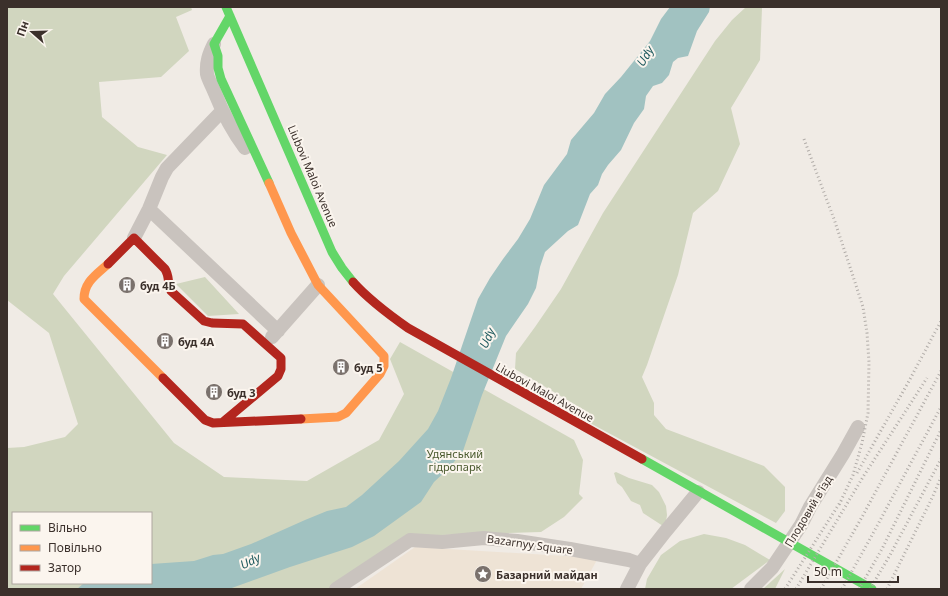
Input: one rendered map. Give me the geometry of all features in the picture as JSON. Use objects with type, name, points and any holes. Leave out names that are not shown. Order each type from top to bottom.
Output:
[{"type":"street","name":"Liubovi Maloi Avenue","points":[[226,7],[332,252],[343,270],[371,301],[408,328],[872,589]]},
{"type":"street","points":[[230,16],[208,56],[207,75],[222,111],[239,140],[263,170]]},
{"type":"street","points":[[214,44],[218,56],[220,79],[291,233],[318,285],[384,356],[384,366],[380,374],[346,413],[338,417],[213,423],[205,420],[84,299],[84,291],[87,284],[134,238],[149,209],[162,176],[222,111]]},
{"type":"street","points":[[149,209],[278,331]]},
{"type":"street","points":[[134,238],[165,269],[168,274],[169,287],[171,290],[204,321],[208,323],[243,324],[280,358],[281,369],[278,376],[223,422]]},
{"type":"street","points":[[265,344],[318,285]]},
{"type":"street","name":"Плодовий в'їзд","points":[[751,589],[772,568],[801,525],[810,507],[858,427]]},
{"type":"street","points":[[627,589],[640,564],[698,492]]},
{"type":"street","name":"Bazarnyy Square","points":[[336,589],[410,540],[442,542],[484,538],[517,541],[577,550],[629,560],[640,564]]},
{"type":"green space","name":"Удянський гідропарк","points":[[8,7],[191,7],[192,10],[176,17],[189,51],[161,77],[99,82],[102,117],[138,147],[167,155],[64,276],[53,294],[174,443],[224,477],[307,481],[379,440],[404,394],[390,359],[400,342],[574,440],[583,460],[579,494],[583,498],[564,517],[541,532],[407,536],[332,589],[7,589],[7,448],[24,447],[65,437],[78,424],[49,333],[7,300]]},
{"type":"green space","points":[[746,7],[762,8],[760,60],[731,108],[740,144],[718,191],[693,213],[678,275],[642,377],[654,403],[654,415],[666,429],[764,466],[785,487],[785,511],[776,523],[590,423],[586,411],[515,369],[516,353],[561,289],[603,213],[715,41],[732,20]]},
{"type":"green space","points":[[205,277],[239,314],[208,316],[176,284]]},
{"type":"green space","points":[[616,472],[629,478],[652,485],[659,492],[666,506],[666,522],[663,526],[643,513],[640,505],[631,501],[622,487],[617,483],[614,473]]},
{"type":"green space","points":[[704,534],[726,538],[745,545],[770,560],[731,589],[645,589],[647,579],[661,555],[680,541]]},
{"type":"green space","points":[[785,569],[775,589],[763,589]]},
{"type":"shaded area","name":"Базарний майдан","points":[[415,547],[598,558],[581,589],[355,589]]},
{"type":"water","name":"Udy","points":[[670,7],[710,7],[709,12],[697,31],[688,56],[678,58],[673,62],[669,75],[662,83],[653,86],[646,96],[644,109],[634,123],[621,150],[608,165],[602,174],[598,185],[590,194],[578,225],[568,231],[545,252],[540,267],[536,288],[528,304],[506,336],[482,395],[463,451],[449,468],[434,482],[421,502],[374,536],[352,547],[229,589],[77,589],[83,584],[152,584],[152,564],[194,561],[213,555],[223,554],[251,544],[327,511],[346,507],[362,495],[399,461],[428,429],[438,411],[478,299],[490,278],[518,239],[530,219],[544,185],[567,154],[571,140],[594,113],[605,94],[650,41],[661,19]]},
{"type":"railway","points":[[804,139],[834,219],[852,273],[863,307],[867,333],[869,362],[868,413],[862,443],[853,475],[839,505]]},
{"type":"railway","points":[[857,473],[941,321]]},
{"type":"railway","points":[[821,589],[941,371]]},
{"type":"railway","points":[[796,589],[863,477],[927,378]]},
{"type":"railway","points":[[842,589],[941,407]]},
{"type":"railway","points":[[859,589],[882,549],[941,430]]},
{"type":"railway","points":[[870,589],[890,555],[941,459]]},
{"type":"railway","points":[[887,589],[941,477]]},
{"type":"railway","points":[[785,589],[841,501]]},
{"type":"traffic: fast","points":[[226,7],[332,252],[353,282]]},
{"type":"traffic: fast","points":[[230,16],[214,44],[218,56],[218,68],[221,79],[269,183]]},
{"type":"traffic: fast","points":[[642,459],[872,589]]},
{"type":"traffic: slow","points":[[269,183],[291,233],[318,285],[384,356],[384,366],[380,374],[346,413],[338,417],[301,419]]},
{"type":"traffic: slow","points":[[108,264],[88,283],[84,299],[163,378]]},
{"type":"traffic: jam","points":[[108,264],[134,238],[165,269],[171,291],[204,321],[212,323],[243,324],[281,358],[281,369],[278,376],[223,422]]},
{"type":"traffic: jam","points":[[353,282],[379,306],[408,328],[642,459]]},
{"type":"traffic: jam","points":[[163,378],[205,420],[213,423],[301,419]]},
{"type":"place","name":"буд 4Б","points":[[127,285]]},
{"type":"place","name":"буд 4А","points":[[165,341]]},
{"type":"place","name":"буд 5","points":[[341,367]]},
{"type":"place","name":"буд 3","points":[[214,392]]},
{"type":"place","name":"Базарний майдан","points":[[483,574]]}]
